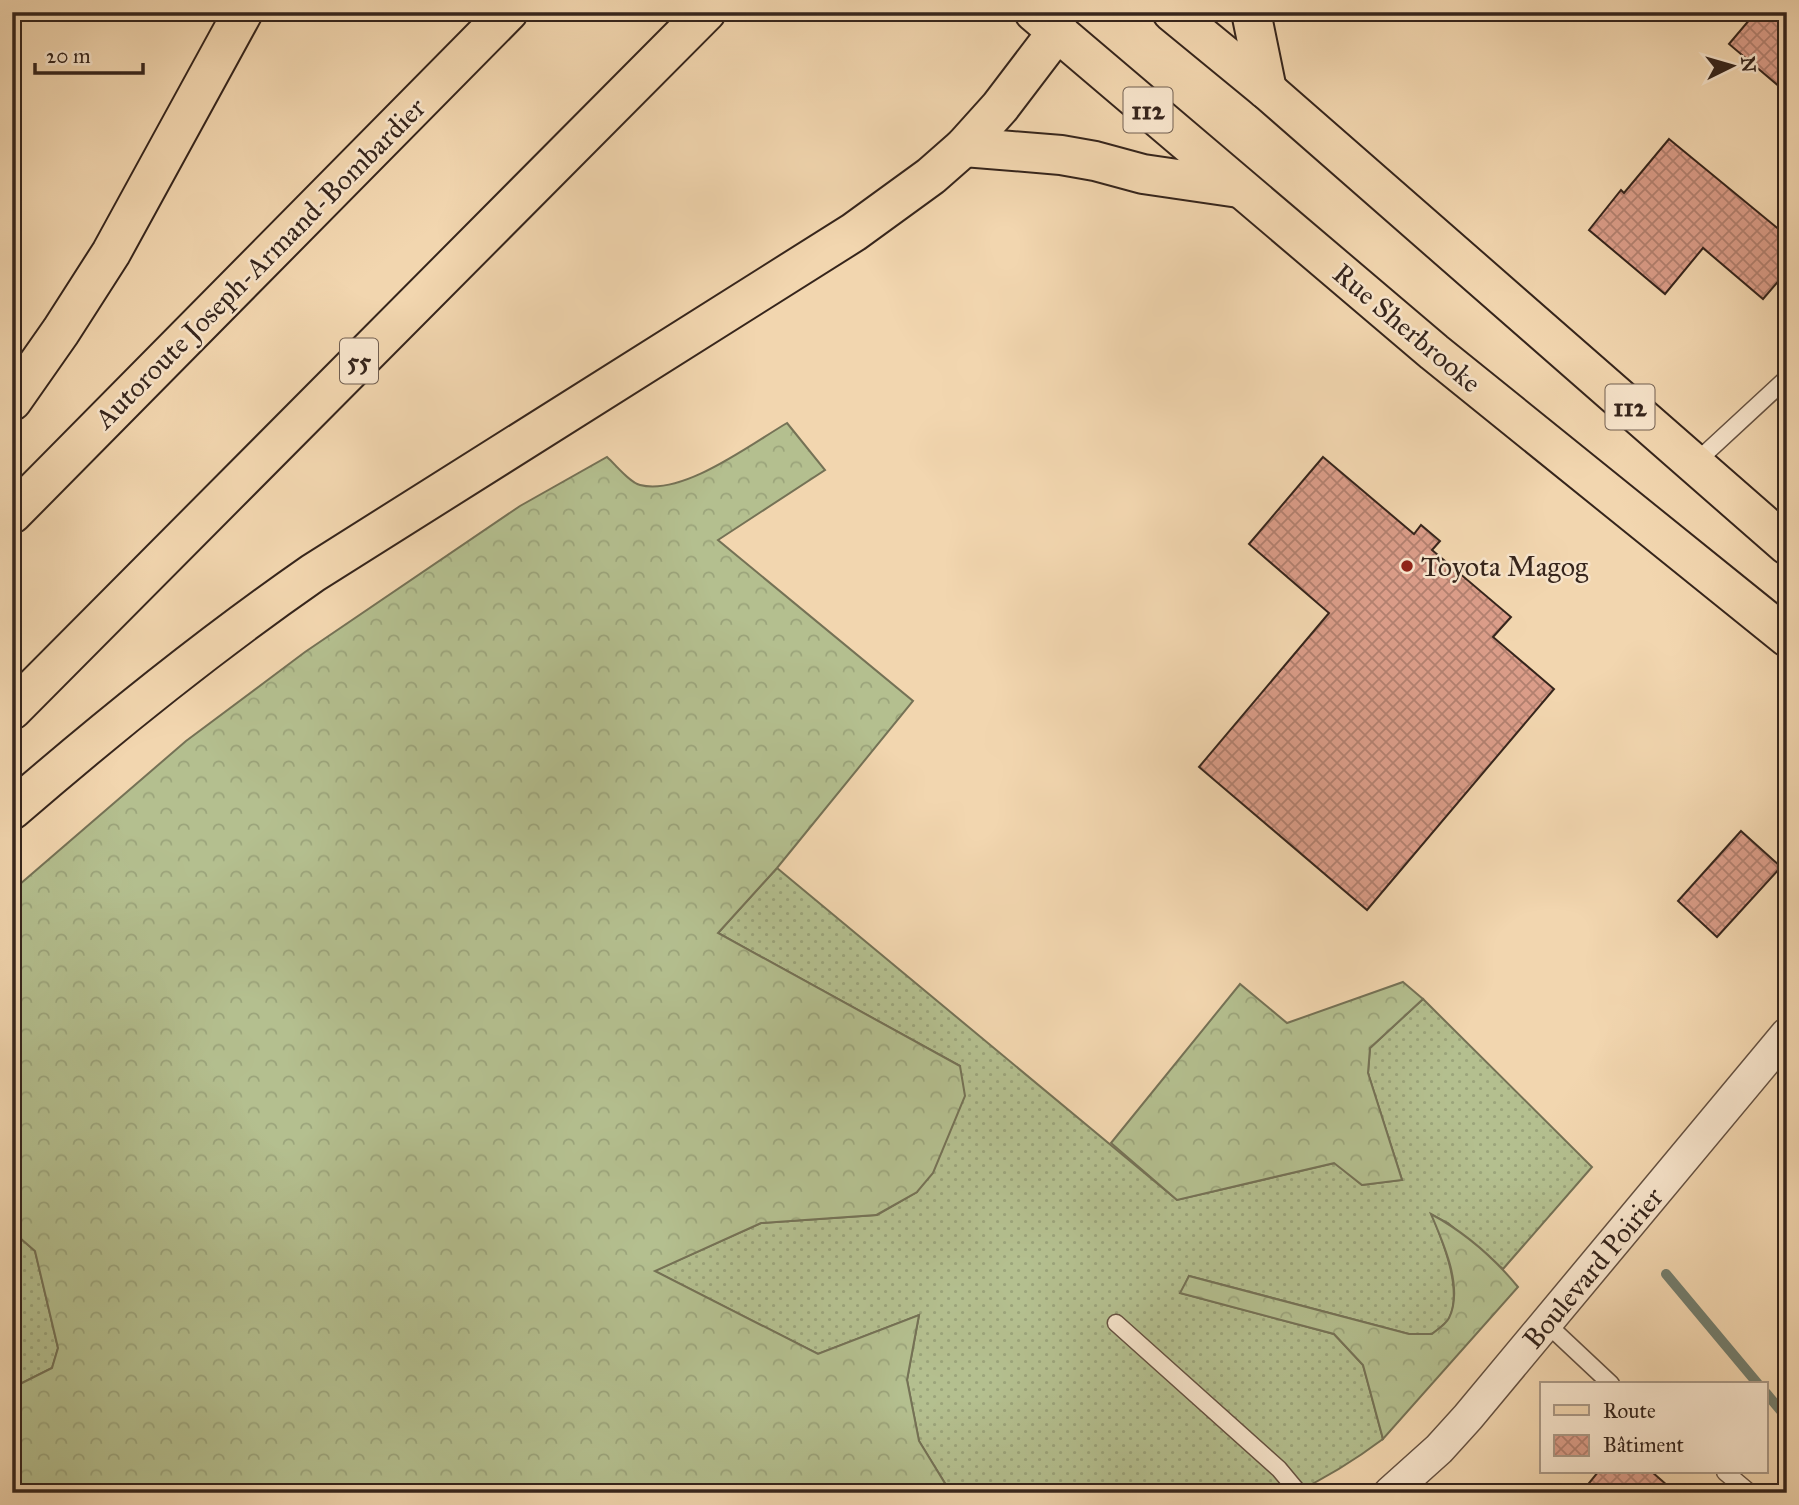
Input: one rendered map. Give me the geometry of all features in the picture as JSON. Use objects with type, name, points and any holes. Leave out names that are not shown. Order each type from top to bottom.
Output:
[{"type":"main road","points":[[12,401],[111,253],[243,12]]},
{"type":"main road","name":"Autoroute Joseph-Armand-Bombardier","points":[[12,514],[508,12]]},
{"type":"main road","name":"55","points":[[12,710],[706,12]]},
{"type":"main road","name":"112","points":[[1172,12],[1267,90],[1787,545]]},
{"type":"main road","points":[[1251,12],[1267,90]]},
{"type":"main road","points":[[12,810],[120,719],[255,613],[313,573],[854,232],[931,176],[964,147],[1007,98],[1049,19]]},
{"type":"main road","name":"Rue Sherbrooke","points":[[1049,19],[1239,188],[1434,352],[1787,637]]},
{"type":"main road","points":[[964,147],[1061,155],[1143,174],[1239,188]]},
{"type":"street","name":"Boulevard Poirier","points":[[1390,1493],[1439,1449],[1547,1324],[1787,1034]]},
{"type":"lane","points":[[1695,463],[1787,378]]},
{"type":"lane","points":[[1116,1323],[1279,1469],[1299,1493]]},
{"type":"lane","points":[[1547,1324],[1609,1382]]},
{"type":"lane","points":[[1727,1474],[1750,1493]]},
{"type":"green space","points":[[787,423],[825,470],[718,540],[913,701],[777,868],[718,933],[960,1066],[965,1096],[933,1173],[917,1192],[876,1215],[761,1223],[655,1271],[818,1354],[919,1315],[907,1380],[919,1441],[946,1485],[956,1493],[12,1493],[12,1388],[52,1368],[58,1348],[35,1251],[12,1231],[12,891],[186,741],[305,652],[520,506],[607,457],[627,477],[640,485],[676,483],[716,466]]},
{"type":"green space","points":[[777,868],[1177,1200],[1335,1163],[1362,1185],[1402,1180],[1368,1073],[1370,1048],[1423,999],[1592,1167],[1503,1269],[1448,1223],[1432,1215],[1450,1266],[1454,1294],[1449,1319],[1432,1334],[1409,1334],[1189,1276],[1181,1293],[1334,1334],[1363,1365],[1383,1439],[1306,1487],[1294,1493],[956,1493],[946,1485],[919,1441],[907,1380],[919,1315],[818,1354],[654,1271],[761,1223],[877,1215],[917,1192],[960,1066],[718,933]]},
{"type":"green space","points":[[1403,982],[1423,999],[1370,1048],[1368,1073],[1402,1180],[1362,1185],[1334,1163],[1177,1200],[1111,1143],[1240,984],[1287,1023]]},
{"type":"green space","points":[[1431,1214],[1478,1247],[1518,1287],[1383,1439],[1363,1365],[1334,1334],[1180,1293],[1189,1276],[1409,1334],[1432,1334],[1449,1318],[1454,1293],[1450,1265]]},
{"type":"green space","points":[[12,1231],[35,1251],[58,1348],[52,1368],[12,1388]]},
{"type":"building","points":[[1756,12],[1787,12],[1787,93],[1729,44]]},
{"type":"building","points":[[1669,139],[1787,236],[1787,271],[1763,299],[1703,248],[1665,294],[1589,230],[1621,190],[1624,193]]},
{"type":"building","points":[[1323,457],[1414,534],[1421,525],[1440,541],[1432,550],[1511,617],[1493,637],[1554,689],[1367,910],[1199,767],[1329,613],[1249,544]]},
{"type":"building","points":[[1741,831],[1781,867],[1717,937],[1678,901]]},
{"type":"building","points":[[1596,1474],[1654,1474],[1676,1493],[1581,1493]]},
{"type":"waterway","points":[[1666,1274],[1756,1382]]},
{"type":"waterway","points":[[1768,1395],[1787,1418]]},
{"type":"place","name":"Toyota Magog","points":[[1407,566]]}]
